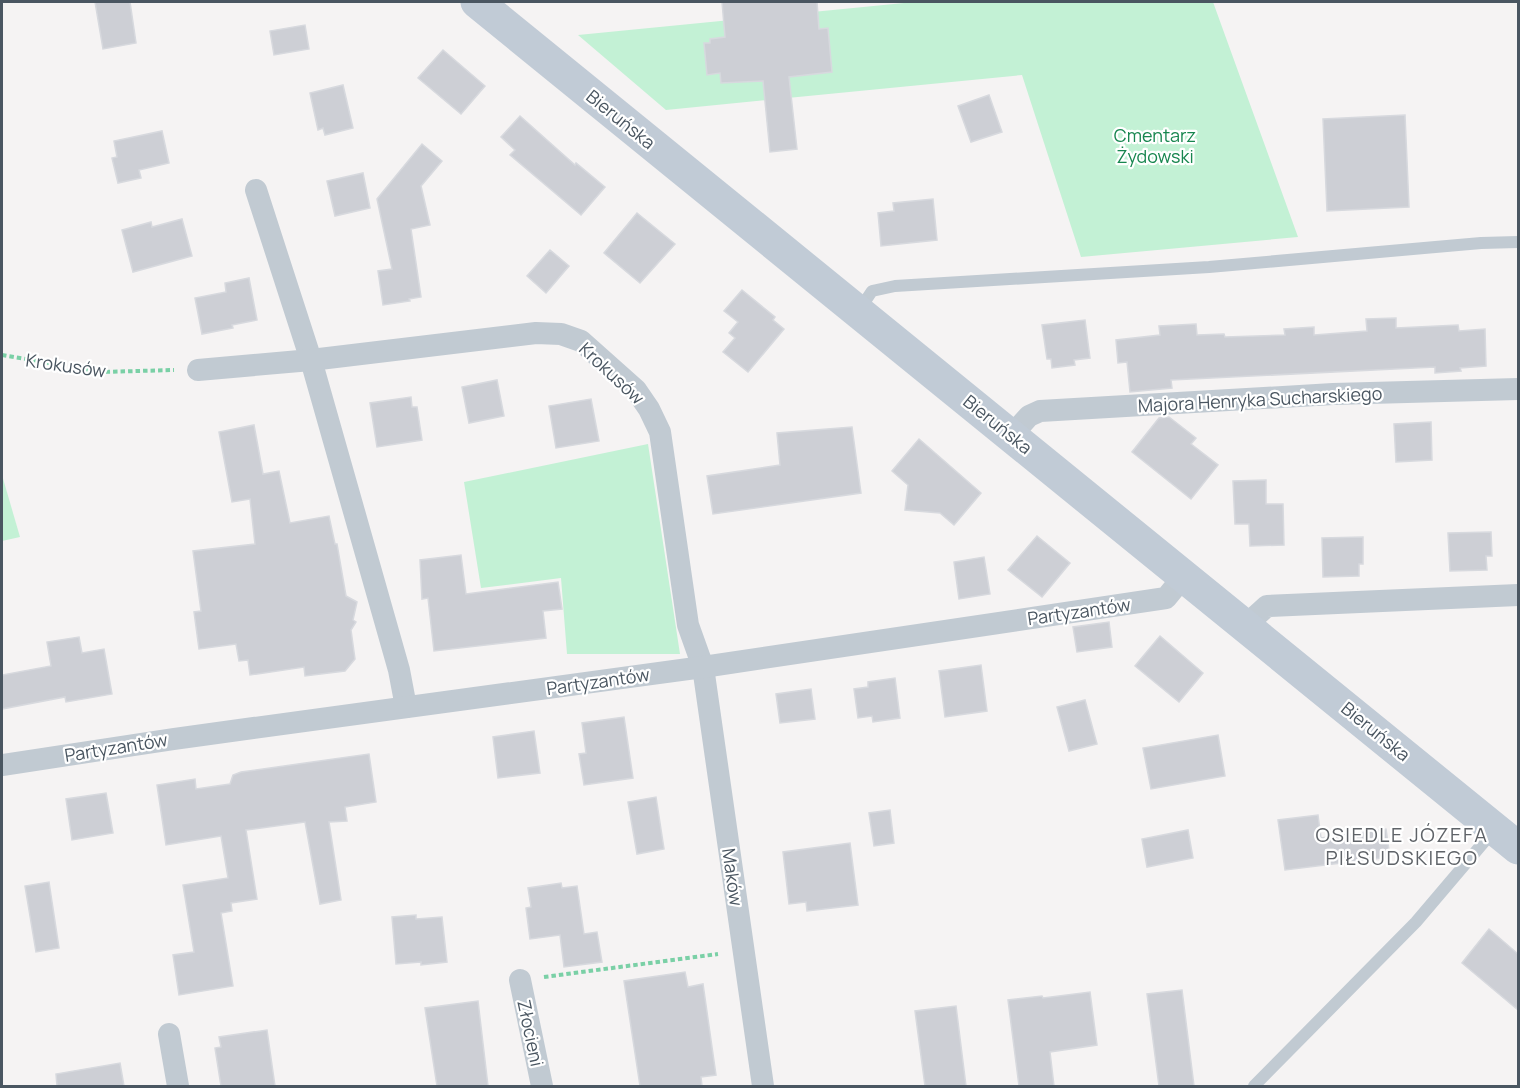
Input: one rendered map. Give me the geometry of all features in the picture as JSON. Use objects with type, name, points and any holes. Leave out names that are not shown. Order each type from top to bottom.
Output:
[{"type":"street","name":"Bieruńska","points":[[477,2],[1507,838]]},
{"type":"street","points":[[256,190],[311,360],[399,670],[406,707]]},
{"type":"street","name":"Krokusów","points":[[198,369],[311,360],[536,333],[561,334],[581,341],[636,390],[650,409],[660,432],[688,625],[703,667]]},
{"type":"street","name":"Majora Henryka Sucharskiego","points":[[1012,435],[1029,416],[1040,411],[1333,394],[1518,388]]},
{"type":"street","name":"Partyzantów","points":[[2,765],[173,739],[703,667],[1166,598],[1184,576]]},
{"type":"street","points":[[1245,626],[1266,606],[1518,595]]},
{"type":"street","name":"Maków","points":[[703,667],[763,1086]]},
{"type":"street","name":"Złocieni","points":[[520,980],[542,1086]]},
{"type":"street","points":[[169,1034],[178,1086]]},
{"type":"lane","points":[[858,312],[872,291],[895,286],[1209,267],[1481,243],[1518,242]]},
{"type":"lane","points":[[1254,1086],[1416,922],[1507,838]]},
{"type":"path","name":"Krokusów","points":[[2,355],[101,372],[198,369]]},
{"type":"path","points":[[520,980],[743,951]]},
{"type":"green space","name":"Cmentarz Żydowski","points":[[914,2],[1213,2],[1298,237],[1081,257],[1022,75],[666,110],[578,35]]},
{"type":"green space","points":[[648,444],[680,654],[567,654],[561,578],[481,588],[464,482]]},
{"type":"green space","points":[[2,475],[20,537],[2,541]]},
{"type":"building","points":[[95,2],[130,2],[136,43],[103,49]]},
{"type":"building","points":[[722,2],[817,2],[819,29],[828,28],[832,72],[789,77],[797,149],[770,152],[763,81],[721,83],[720,73],[707,75],[704,43],[710,43],[710,39],[725,37]]},
{"type":"building","points":[[305,25],[309,49],[274,55],[270,31]]},
{"type":"building","points":[[443,50],[485,86],[461,114],[418,78]]},
{"type":"building","points":[[343,85],[353,128],[325,135],[323,128],[318,130],[310,93]]},
{"type":"building","points":[[989,95],[1002,132],[971,142],[958,106]]},
{"type":"building","points":[[1405,115],[1409,207],[1327,211],[1323,119]]},
{"type":"building","points":[[520,116],[575,165],[576,163],[605,187],[581,215],[510,155],[515,150],[501,137]]},
{"type":"building","points":[[162,131],[169,163],[139,170],[141,178],[118,183],[112,158],[117,157],[114,141]]},
{"type":"building","points":[[422,144],[442,161],[421,186],[430,225],[411,229],[421,297],[383,305],[378,271],[392,269],[377,199]]},
{"type":"building","points":[[363,173],[370,208],[335,216],[327,181]]},
{"type":"building","points":[[933,199],[937,240],[881,246],[878,213],[894,211],[893,203]]},
{"type":"building","points":[[637,213],[675,244],[640,283],[604,253]]},
{"type":"building","points":[[182,219],[192,256],[133,272],[122,230],[151,222],[152,227]]},
{"type":"building","points":[[550,250],[569,266],[546,293],[527,276]]},
{"type":"building","points":[[249,278],[257,320],[232,325],[233,328],[202,334],[195,298],[226,292],[225,283]]},
{"type":"building","points":[[742,290],[775,317],[773,320],[784,329],[748,372],[723,352],[735,338],[729,333],[738,322],[724,311]]},
{"type":"building","points":[[1396,318],[1396,328],[1458,325],[1459,331],[1485,329],[1486,366],[1435,373],[1435,367],[1171,380],[1172,388],[1130,392],[1127,362],[1118,363],[1116,340],[1160,335],[1159,326],[1196,324],[1197,335],[1224,334],[1225,337],[1285,335],[1284,329],[1314,327],[1314,335],[1367,331],[1366,319]]},
{"type":"building","points":[[1085,320],[1090,358],[1074,360],[1075,365],[1052,368],[1051,359],[1047,359],[1042,325]]},
{"type":"building","points":[[497,380],[504,416],[469,423],[462,387]]},
{"type":"building","points":[[411,397],[412,407],[417,407],[422,440],[377,447],[370,403]]},
{"type":"building","points":[[591,399],[599,441],[556,448],[549,406]]},
{"type":"building","points":[[1169,417],[1196,438],[1191,444],[1218,465],[1191,499],[1132,452],[1159,418]]},
{"type":"building","points":[[1431,422],[1432,460],[1396,462],[1394,424]]},
{"type":"building","points":[[254,425],[263,474],[279,471],[290,523],[329,516],[335,544],[337,544],[346,596],[357,602],[353,620],[356,622],[351,630],[355,659],[345,671],[305,676],[304,667],[250,675],[248,660],[239,661],[236,644],[199,649],[194,612],[201,611],[193,551],[255,544],[250,499],[232,502],[219,432]]},
{"type":"building","points":[[852,427],[861,493],[713,514],[707,476],[780,465],[777,433]]},
{"type":"building","points":[[919,439],[981,493],[954,525],[940,513],[905,510],[908,485],[892,471]]},
{"type":"building","points":[[1266,480],[1266,504],[1283,504],[1284,545],[1250,546],[1249,524],[1235,524],[1233,481]]},
{"type":"building","points":[[1491,532],[1492,556],[1486,556],[1487,570],[1450,571],[1448,533]]},
{"type":"building","points":[[1037,536],[1070,563],[1042,597],[1008,570]]},
{"type":"building","points":[[1363,537],[1363,564],[1359,564],[1359,576],[1323,577],[1322,538]]},
{"type":"building","points":[[461,555],[466,594],[558,582],[562,609],[543,611],[546,638],[434,651],[428,598],[422,599],[420,560]]},
{"type":"building","points":[[984,557],[990,594],[959,599],[954,562]]},
{"type":"building","points":[[1109,622],[1112,647],[1077,652],[1073,627]]},
{"type":"building","points":[[1160,636],[1203,673],[1179,702],[1135,666]]},
{"type":"building","points":[[79,637],[82,653],[104,649],[112,694],[66,702],[65,697],[2,709],[2,675],[51,666],[47,642]]},
{"type":"building","points":[[981,665],[987,711],[945,717],[939,671]]},
{"type":"building","points":[[895,678],[900,718],[873,722],[872,716],[858,718],[854,689],[868,687],[868,682]]},
{"type":"building","points":[[811,689],[815,719],[780,723],[776,694]]},
{"type":"building","points":[[1085,700],[1097,744],[1069,751],[1057,707]]},
{"type":"building","points":[[624,717],[633,778],[584,785],[579,754],[586,753],[582,723]]},
{"type":"building","points":[[534,731],[540,773],[498,778],[493,737]]},
{"type":"building","points":[[1218,735],[1225,776],[1151,789],[1143,748]]},
{"type":"building","points":[[369,754],[376,802],[345,807],[347,821],[329,822],[341,900],[320,904],[305,822],[246,830],[257,899],[231,903],[232,911],[221,913],[233,986],[179,995],[173,955],[194,952],[183,885],[228,878],[221,836],[166,845],[157,785],[195,779],[196,789],[230,784],[233,775],[241,772]]},
{"type":"building","points":[[106,793],[113,833],[72,840],[66,799]]},
{"type":"building","points":[[656,797],[664,849],[637,854],[628,802]]},
{"type":"building","points":[[890,810],[894,843],[874,846],[869,813]]},
{"type":"building","points":[[1318,815],[1321,838],[1386,829],[1390,857],[1285,870],[1278,820]]},
{"type":"building","points":[[1188,830],[1193,858],[1147,867],[1142,839]]},
{"type":"building","points":[[850,843],[858,905],[807,911],[806,902],[789,904],[783,852]]},
{"type":"building","points":[[49,882],[59,948],[36,952],[25,886]]},
{"type":"building","points":[[561,883],[562,888],[577,886],[584,934],[597,932],[602,962],[564,967],[560,935],[530,939],[526,908],[531,907],[528,888]]},
{"type":"building","points":[[416,915],[416,919],[442,917],[447,962],[421,965],[421,962],[396,964],[392,917]]},
{"type":"building","points":[[1489,929],[1518,954],[1518,1010],[1462,963]]},
{"type":"building","points":[[685,972],[688,987],[703,984],[716,1075],[701,1077],[702,1086],[640,1086],[624,981]]},
{"type":"building","points":[[1182,990],[1194,1086],[1159,1086],[1147,994]]},
{"type":"building","points":[[1090,992],[1097,1045],[1050,1052],[1054,1086],[1019,1086],[1008,1000]]},
{"type":"building","points":[[478,1001],[488,1086],[437,1086],[425,1008]]},
{"type":"building","points":[[956,1006],[966,1086],[925,1086],[915,1011]]},
{"type":"building","points":[[267,1030],[275,1086],[221,1086],[215,1048],[221,1047],[219,1037]]},
{"type":"building","points":[[120,1063],[124,1086],[57,1086],[56,1074]]},
{"type":"district","name":"OSIEDLE JÓZEFA PIŁSUDSKIEGO","points":[[1402,846]]}]
